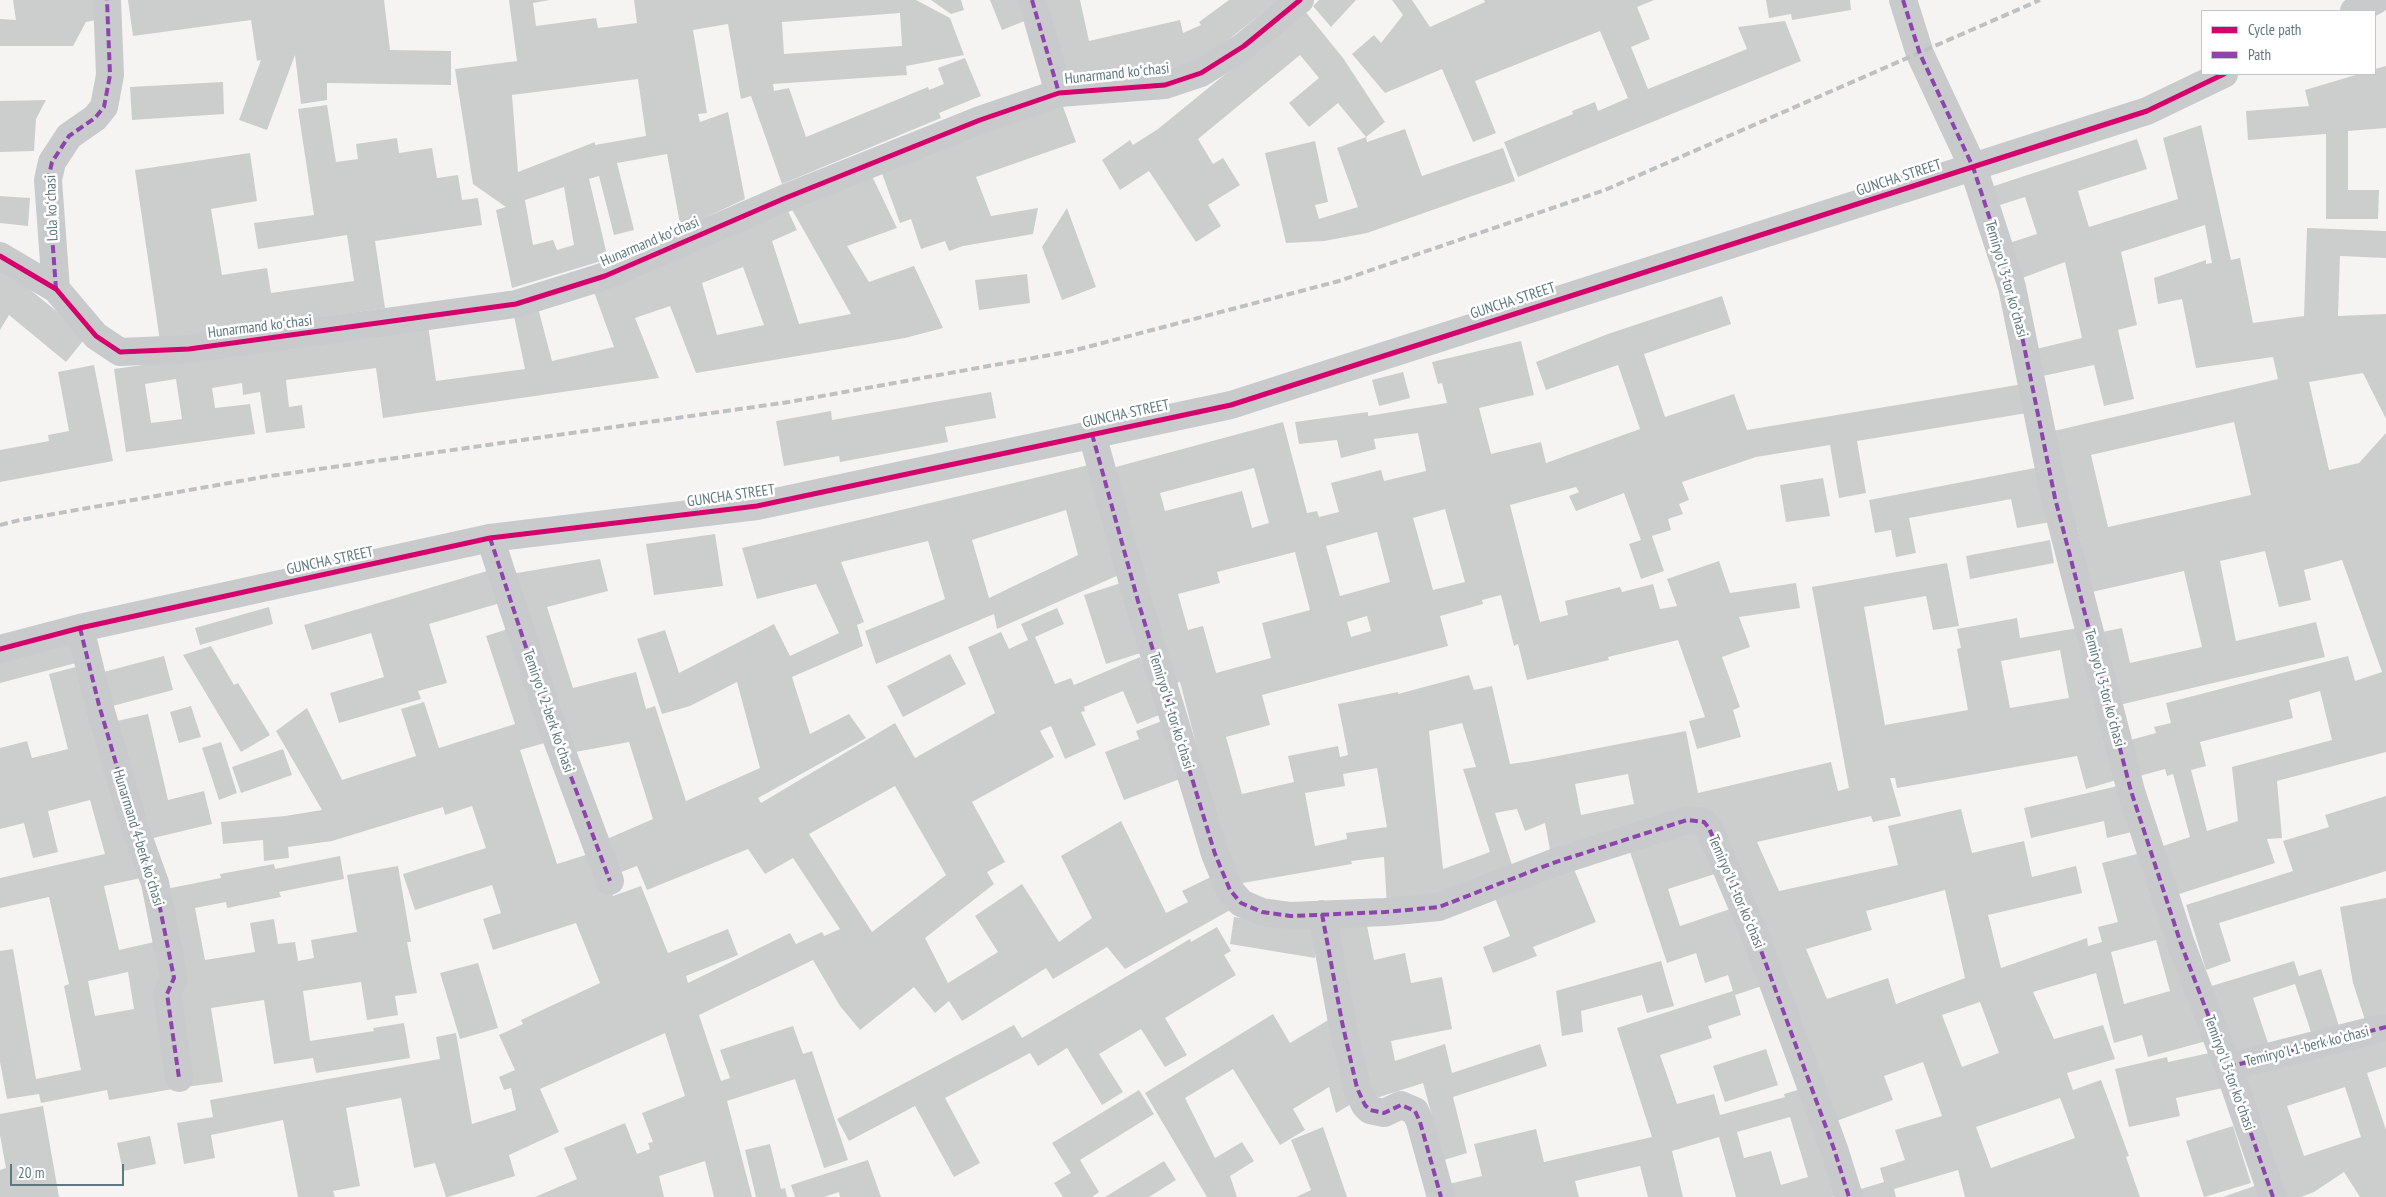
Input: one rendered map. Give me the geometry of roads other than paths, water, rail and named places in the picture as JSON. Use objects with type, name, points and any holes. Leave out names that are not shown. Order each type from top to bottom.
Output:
[{"type":"street","name":"Lola koʻchasi","points":[[56,289],[48,180],[52,162],[69,136],[94,118],[104,107],[110,75],[107,0]]},
{"type":"street","points":[[1032,0],[1058,93]]},
{"type":"street","name":"Hunarmand koʻchasi","points":[[0,256],[56,289],[96,336],[120,352],[189,348],[516,304],[605,276],[783,199],[980,120],[1058,93],[1165,86],[1201,73],[1244,46],[1300,0]]},
{"type":"street","name":"Temiryoʻl 3-tor koʻchasi","points":[[1903,0],[1920,54],[1973,167],[2012,287],[2055,498],[2131,791],[2181,944],[2228,1067],[2273,1197]]},
{"type":"street","points":[[2356,10],[2376,0]]},
{"type":"street","name":"GUNCHA STREET","points":[[0,649],[80,628],[490,538],[757,506],[1231,404],[2147,111],[2222,75]]},
{"type":"street","name":"Temiryoʻl 1-tor koʻchasi","points":[[1092,434],[1138,601],[1215,854],[1230,890],[1241,903],[1262,912],[1290,916],[1385,912],[1439,907],[1553,863],[1687,820],[1704,822],[1709,828],[1760,945],[1834,1149],[1849,1197]]},
{"type":"street","name":"Temiryoʻl 2-berk koʻchasi","points":[[490,538],[552,726],[610,881]]},
{"type":"street","name":"Hunarmand 4-berk koʻchasi","points":[[80,628],[99,705],[129,807],[155,883],[174,978],[168,994],[179,1078]]},
{"type":"street","points":[[1322,914],[1342,1022],[1357,1088],[1365,1105],[1370,1110],[1384,1113],[1401,1105],[1415,1111],[1420,1122],[1441,1197]]},
{"type":"street","name":"Temiryoʼl 1-berk koʼchasi","points":[[2228,1067],[2386,1027]]},
{"type":"railway","points":[[0,525],[263,477],[789,402],[1072,351],[1339,281],[1605,190],[2040,0]]}]
